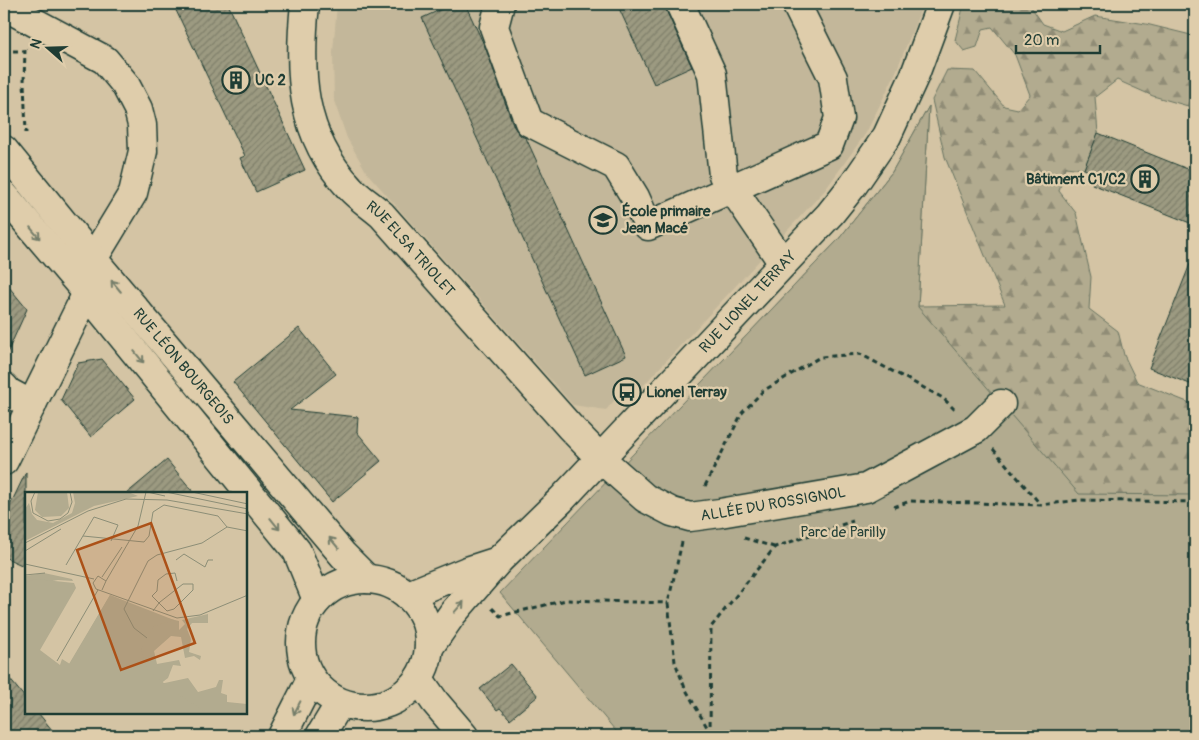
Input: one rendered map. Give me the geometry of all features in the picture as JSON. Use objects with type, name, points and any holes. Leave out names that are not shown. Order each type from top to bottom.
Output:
[{"type":"street","name":"RUE ELSA TRIOLET","points":[[305,4],[301,50],[302,84],[305,104],[323,152],[350,188],[382,215],[570,427],[600,458],[645,498],[672,512],[690,517]]},
{"type":"street","points":[[500,4],[494,28],[529,122],[616,166],[635,197],[648,226],[829,145],[839,118],[833,78],[796,4]]},
{"type":"street","points":[[680,4],[712,74],[723,175],[783,263]]},
{"type":"street","name":"RUE LIONEL TERRAY","points":[[430,646],[453,613],[498,561],[561,500],[830,214],[854,184],[887,136],[914,76],[941,4]]},
{"type":"street","points":[[4,6],[105,60],[125,84],[138,109],[142,125],[142,151],[133,193],[93,259],[87,293],[4,461]]},
{"type":"street","name":"RUE LÉON BOURGEOIS","points":[[4,150],[93,259],[343,555],[368,579]]},
{"type":"street","name":"RUE LÉON BOURGEOIS","points":[[4,195],[87,293],[297,551],[317,600]]},
{"type":"street","points":[[4,387],[8,392],[32,405]]},
{"type":"street","name":"ALLÉE DU ROSSIGNOL","points":[[690,517],[866,488],[976,430],[1001,404]]},
{"type":"street","name":"RUE LIONEL TERRAY","points":[[408,595],[467,571],[498,561]]},
{"type":"street","points":[[368,579],[389,583],[408,595],[422,612],[428,629],[430,646],[426,663],[419,679],[404,695],[384,705],[362,708],[340,703],[324,693],[311,679],[303,660],[301,638],[306,618],[317,600],[332,588],[349,581],[368,579]]},
{"type":"street","points":[[282,736],[311,679]]},
{"type":"street","points":[[419,679],[435,702],[464,736]]},
{"type":"street","points":[[320,736],[340,703]]},
{"type":"path","points":[[26,45],[26,135]]},
{"type":"path","points":[[4,51],[25,51]]},
{"type":"path","points":[[690,517],[742,413],[763,391],[820,357],[860,354],[943,398],[976,430],[1041,505]]},
{"type":"path","points":[[892,508],[910,502],[1041,505],[1079,500],[1195,502]]},
{"type":"path","name":"ALLÉE DU ROSSIGNOL","points":[[690,517],[679,551],[668,603],[675,662],[685,688],[711,735]]},
{"type":"path","points":[[711,735],[711,627],[775,547],[856,520]]},
{"type":"path","points":[[474,590],[500,616],[566,600],[668,603]]},
{"type":"shaded area","name":"École primaire Jean Macé","points":[[337,4],[923,4],[895,74],[866,133],[825,190],[638,391],[629,384],[606,410],[573,405],[367,173],[347,138],[334,101],[333,52]]},
{"type":"green space","points":[[964,4],[1029,4],[1043,24],[1062,31],[1095,16],[1146,24],[1195,36],[1195,108],[1153,96],[1117,80],[1095,97],[1098,133],[1084,169],[1065,167],[1059,191],[1076,213],[1091,277],[1089,309],[1118,331],[1124,355],[1137,382],[1195,405],[1195,736],[670,416],[838,240],[892,172],[929,106],[918,306],[1005,305],[945,157],[932,100],[947,70],[975,71],[1004,106],[1018,109],[1030,95],[1015,55],[992,27],[983,29],[977,47],[964,51],[955,40]]},
{"type":"green space","name":"Parc de Parilly","points":[[929,106],[918,307],[1079,494],[1195,495],[1195,736],[620,736],[500,593],[838,240],[892,172]]},
{"type":"building","name":"UC 2","points":[[173,4],[228,4],[305,170],[256,192],[240,158],[245,156]]},
{"type":"building","points":[[453,4],[465,4],[486,49],[514,127],[521,136],[526,138],[626,356],[585,375],[422,18]]},
{"type":"building","points":[[617,4],[665,4],[692,67],[654,84]]},
{"type":"building","name":"Bâtiment C1/C2","points":[[1098,133],[1195,172],[1195,225],[1092,184],[1096,174],[1084,169]]},
{"type":"building","points":[[1195,254],[1195,386],[1149,368]]},
{"type":"building","points":[[4,281],[27,309],[4,360]]},
{"type":"building","points":[[299,328],[336,374],[290,410],[358,417],[357,432],[381,461],[332,502],[233,382]]},
{"type":"building","points":[[102,359],[135,399],[91,437],[61,400],[78,363]]},
{"type":"building","points":[[167,460],[193,492],[128,492]]},
{"type":"building","points":[[26,472],[25,567],[4,557],[4,518]]},
{"type":"building","points":[[511,664],[538,696],[510,719],[500,708],[497,710],[480,689]]},
{"type":"building","points":[[4,672],[25,698],[25,715],[40,715],[57,736],[4,736]]},
{"type":"place","name":"UC 2","points":[[236,80]]},
{"type":"place","name":"Bâtiment C1/C2","points":[[1145,179]]},
{"type":"place","name":"École primaire Jean Macé","points":[[603,220]]},
{"type":"place","name":"Lionel Terray","points":[[627,392]]}]
